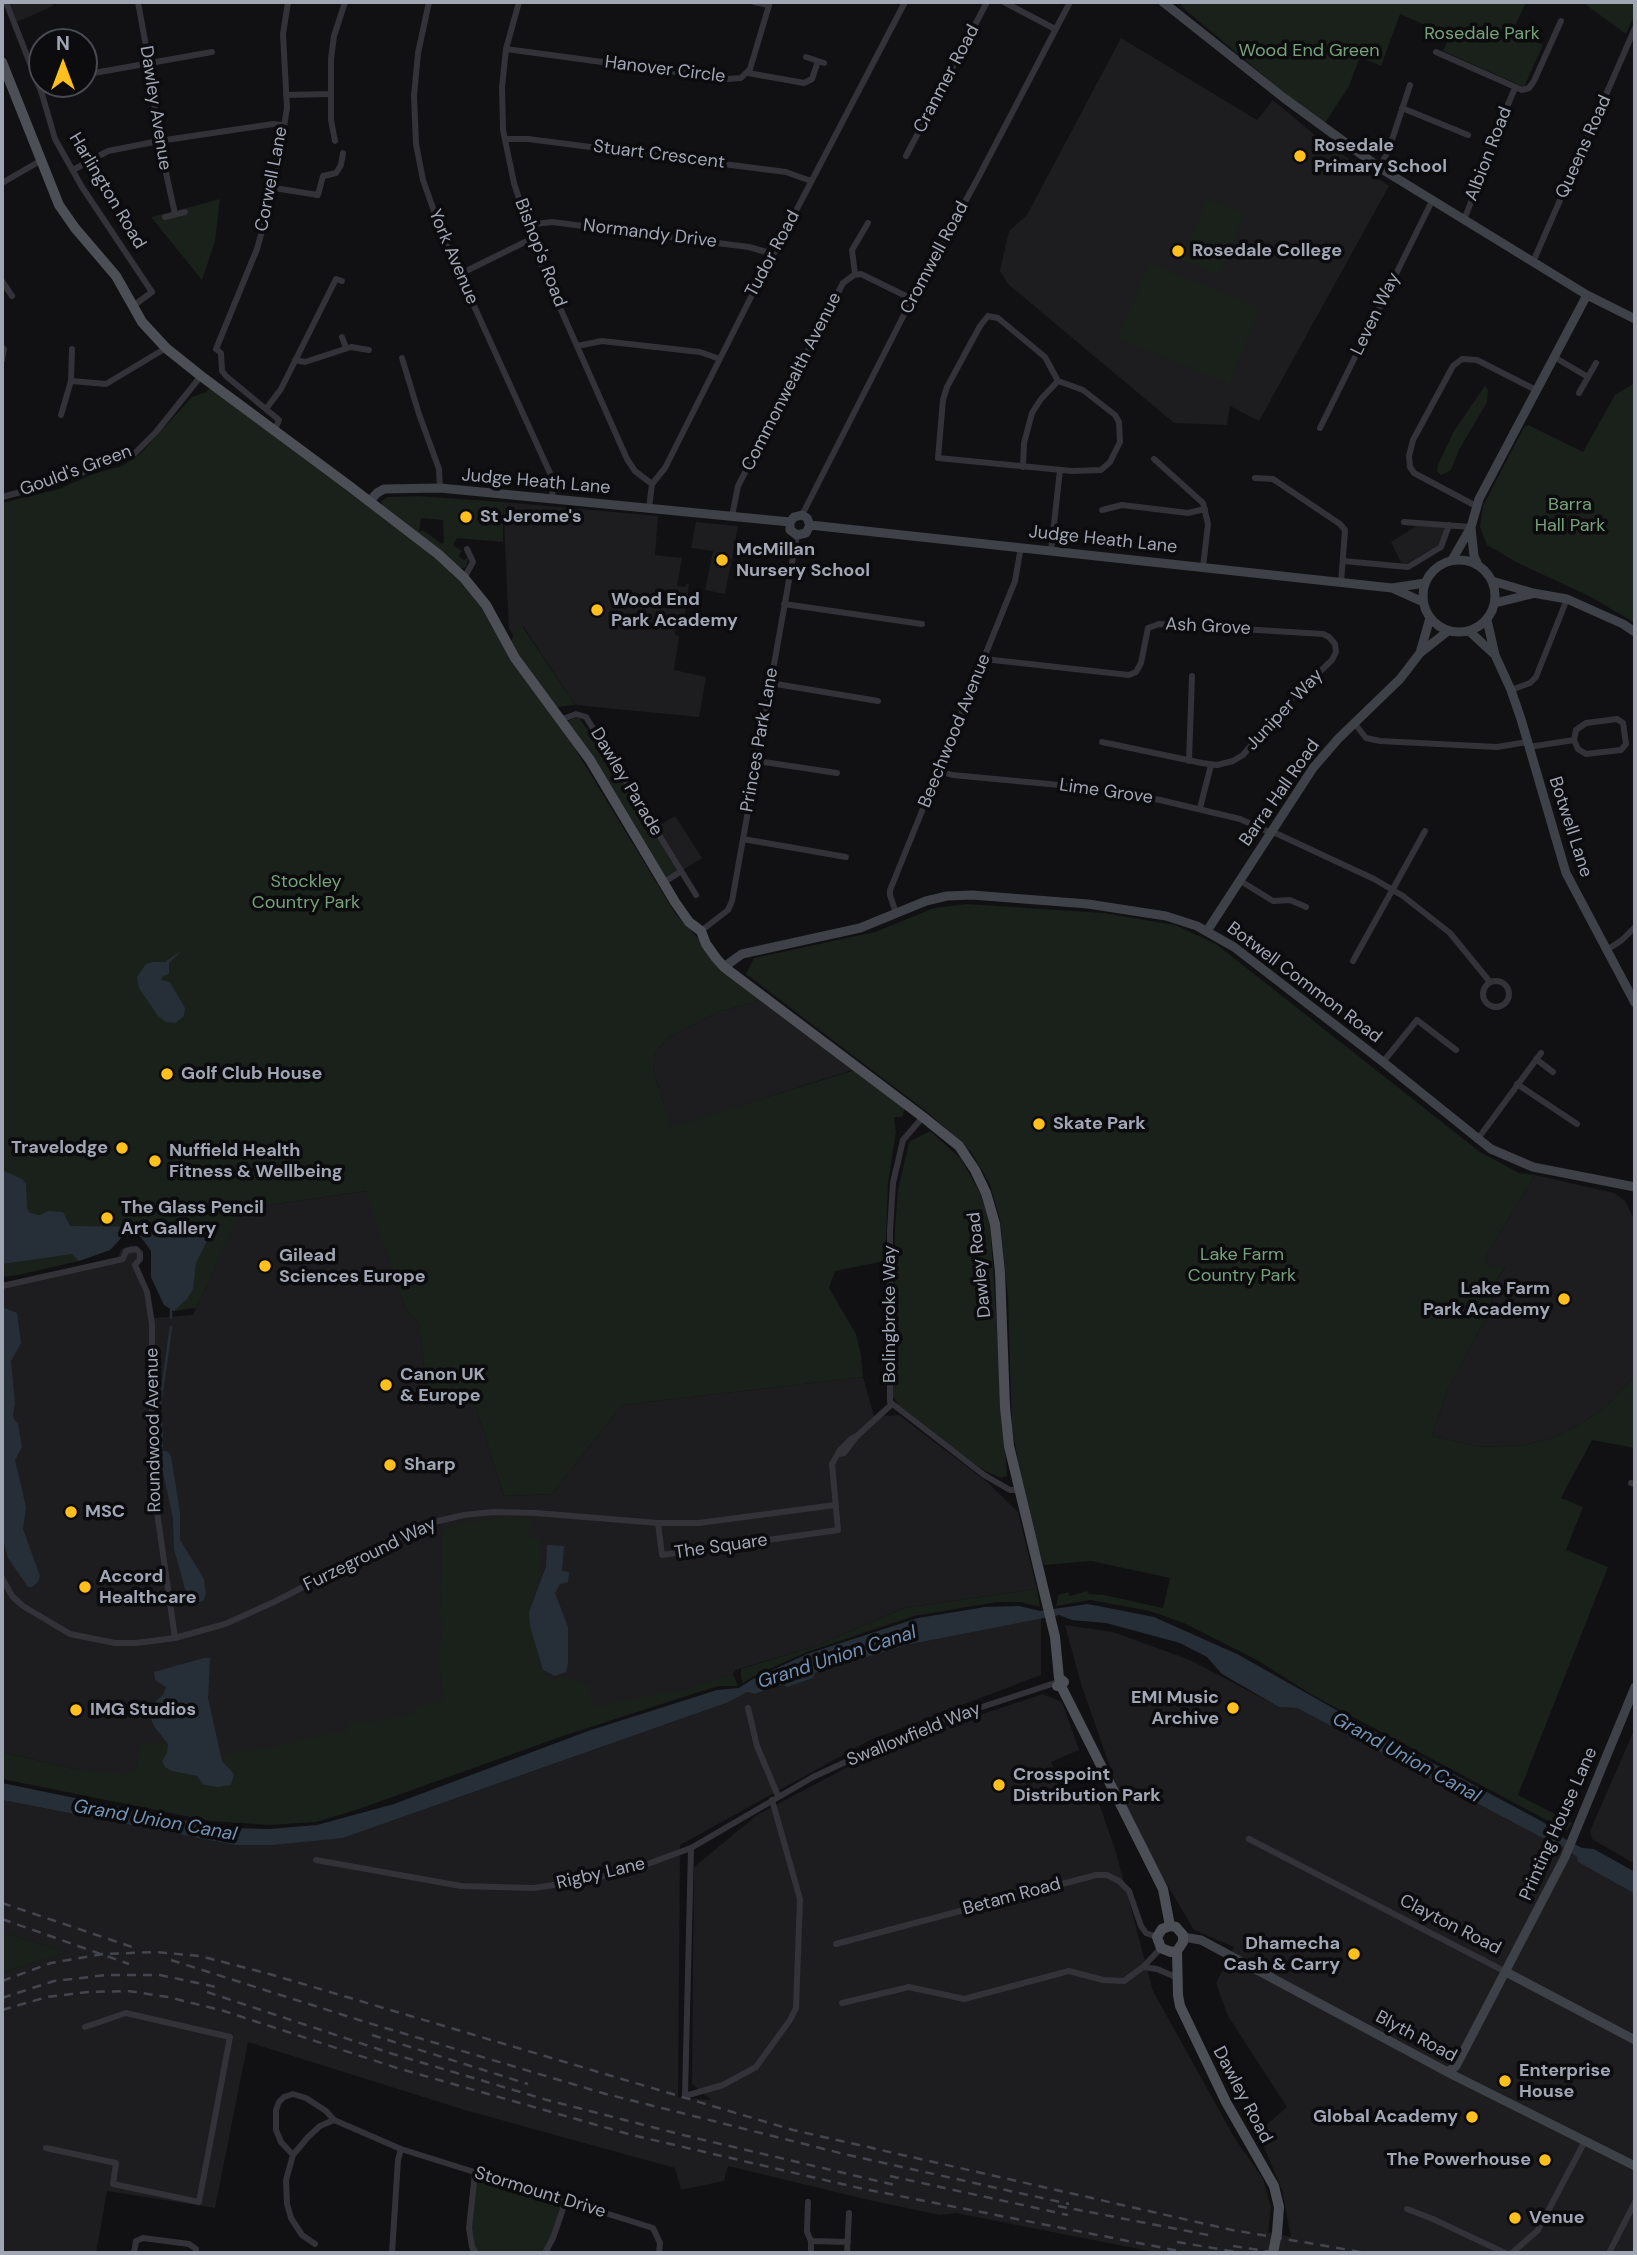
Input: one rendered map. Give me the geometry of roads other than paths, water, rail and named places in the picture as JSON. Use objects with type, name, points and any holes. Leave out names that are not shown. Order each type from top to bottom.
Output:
[{"type":"main road","points":[[2,62],[4,77],[59,205],[116,276],[142,322],[166,348],[201,376],[369,502]]},
{"type":"main road","name":"Dawley Road","points":[[369,502],[438,554],[464,578],[486,605],[515,658],[598,773],[663,883],[686,918],[701,931],[707,947],[724,967],[959,1146],[975,1170],[986,1193],[995,1223],[1009,1446],[1052,1623],[1058,1682],[1163,1889],[1170,1926]]},
{"type":"main road","points":[[1177,1951],[1161,1948],[1157,1937],[1162,1929],[1170,1926],[1180,1930],[1183,1937]]},
{"type":"main road","name":"Dawley Road","points":[[1183,1937],[1181,1947],[1177,1951],[1178,1995],[1188,2025],[1243,2134],[1274,2186],[1279,2207],[1273,2253]]},
{"type":"street","name":"Harlington Road","points":[[6,2],[42,94],[55,139],[124,253],[152,292],[133,306]]},
{"type":"street","name":"Dawley Avenue","points":[[138,2],[159,141],[174,214]]},
{"type":"street","name":"Corwell Lane","points":[[266,409],[226,376],[222,371],[222,352],[216,349],[257,249],[274,188],[287,108],[283,34],[288,2]]},
{"type":"street","points":[[335,141],[331,120],[330,68],[334,36],[345,2]]},
{"type":"street","name":"York Avenue","points":[[429,2],[415,72],[416,144],[423,180],[434,214],[553,480],[552,499]]},
{"type":"street","name":"Bishop's Road","points":[[519,2],[506,49],[502,88],[505,139],[514,183],[531,239],[631,466],[652,484]]},
{"type":"street","points":[[754,2],[770,4]]},
{"type":"street","name":"Tudor Road","points":[[649,508],[652,484],[665,468],[905,2]]},
{"type":"street","name":"Cranmer Road","points":[[906,156],[987,2]]},
{"type":"street","points":[[1004,2],[1055,29]]},
{"type":"street","name":"Cromwell Road","points":[[802,515],[912,299],[1070,2]]},
{"type":"street","points":[[1163,2],[1284,98],[1380,167],[1587,295],[1635,319]]},
{"type":"street","name":"Hanover Circle","points":[[506,49],[728,79],[741,78],[748,73],[770,4]]},
{"type":"street","name":"Albion Road","points":[[1436,52],[1522,90],[1529,88],[1561,21]]},
{"type":"street","points":[[1546,29],[1556,33]]},
{"type":"street","name":"Queens Road","points":[[1533,262],[1635,31]]},
{"type":"street","points":[[98,72],[212,51]]},
{"type":"street","points":[[748,73],[807,82],[821,62],[806,57]]},
{"type":"street","points":[[766,87],[767,77]]},
{"type":"street","points":[[1380,167],[1390,146],[1410,85]]},
{"type":"street","name":"Albion Road","points":[[1464,220],[1480,179],[1483,163],[1515,88]]},
{"type":"street","points":[[286,94],[330,94]]},
{"type":"street","points":[[1402,108],[1468,135]]},
{"type":"street","points":[[73,170],[108,151],[273,124],[283,125]]},
{"type":"street","name":"Stuart Crescent","points":[[505,139],[528,139],[786,172],[811,181]]},
{"type":"street","points":[[318,195],[323,176],[336,173],[343,153]]},
{"type":"street","points":[[2,183],[40,161]]},
{"type":"street","points":[[274,188],[329,196]]},
{"type":"street","name":"Leven Way","points":[[1320,428],[1432,201]]},
{"type":"street","points":[[164,217],[185,212]]},
{"type":"street","name":"Normandy Drive","points":[[526,225],[552,222],[749,247],[773,254]]},
{"type":"street","points":[[855,274],[852,250],[868,223]]},
{"type":"street","points":[[460,274],[531,239]]},
{"type":"street","name":"Commonwealth Avenue","points":[[732,516],[738,486],[843,282],[855,274],[864,275],[912,299]]},
{"type":"street","points":[[275,430],[279,420],[266,409],[281,389],[336,279],[342,281]]},
{"type":"street","points":[[2,281],[12,296]]},
{"type":"street","points":[[1452,560],[1471,527],[1476,506],[1587,295]]},
{"type":"street","points":[[988,316],[998,318],[1045,357],[1058,381],[1083,390],[1115,415],[1119,422],[1120,442],[1110,463],[1101,470],[1059,470],[938,458],[943,400],[947,387],[988,316]]},
{"type":"street","points":[[342,338],[346,348]]},
{"type":"street","points":[[577,346],[602,341],[700,352],[720,359]]},
{"type":"street","points":[[2,347],[2,360]]},
{"type":"street","points":[[71,381],[106,384],[166,348]]},
{"type":"street","points":[[295,360],[305,362],[346,348],[369,350]]},
{"type":"street","points":[[61,415],[71,381],[72,349]]},
{"type":"street","points":[[1554,357],[1588,377]]},
{"type":"street","points":[[402,358],[408,366],[421,421],[435,454],[440,473],[440,488]]},
{"type":"street","points":[[1476,506],[1414,473],[1409,459],[1413,440],[1452,366],[1462,359],[1477,360],[1536,390]]},
{"type":"street","points":[[1579,393],[1596,363]]},
{"type":"street","name":"Gould's Green","points":[[2,497],[54,483],[135,453],[156,432],[201,376]]},
{"type":"street","points":[[1023,467],[1024,443],[1032,413],[1058,381]]},
{"type":"street","points":[[1154,458],[1194,492],[1205,509],[1208,524],[1203,567]]},
{"type":"street","points":[[1051,551],[1059,470]]},
{"type":"street","points":[[1255,478],[1273,480],[1345,530],[1341,583]]},
{"type":"street","name":"Judge Heath Lane","points":[[369,502],[384,489],[440,488],[790,522]]},
{"type":"street","points":[[1102,510],[1122,505],[1188,513],[1205,509]]},
{"type":"street","points":[[802,515],[810,525],[807,533],[797,536],[790,530],[790,522],[794,517],[802,515]]},
{"type":"street","points":[[1404,522],[1471,527]]},
{"type":"street","name":"Judge Heath Lane","points":[[810,525],[1392,588],[1425,583]]},
{"type":"street","points":[[1343,561],[1408,567],[1441,547],[1450,525]]},
{"type":"street","points":[[1471,527],[1473,550],[1478,565],[1492,581],[1533,593],[1567,599],[1635,632]]},
{"type":"street","name":"Princes Park Lane","points":[[701,931],[730,907],[797,536]]},
{"type":"street","name":"Beechwood Avenue","points":[[896,913],[890,890],[1015,581],[1021,547]]},
{"type":"street","points":[[464,578],[473,562],[467,549]]},
{"type":"street","points":[[1478,565],[1452,560],[1433,570],[1425,583],[1423,602],[1430,618],[1448,631],[1469,631],[1487,620],[1495,603],[1492,581]]},
{"type":"street","name":"Judge Heath Lane","points":[[1392,588],[1423,602]]},
{"type":"street","points":[[1495,603],[1533,593]]},
{"type":"street","points":[[1511,690],[1526,685],[1536,677],[1567,599]]},
{"type":"street","points":[[784,604],[922,624]]},
{"type":"street","name":"Barra Hall Road","points":[[1420,653],[1430,618]]},
{"type":"street","name":"Botwell Lane","points":[[1487,620],[1495,655],[1511,690],[1566,873],[1635,1003]]},
{"type":"street","name":"Ash Grove","points":[[984,659],[1129,675],[1136,672],[1142,663],[1148,628],[1159,624],[1323,634],[1331,639],[1336,649]]},
{"type":"street","name":"Barra Hall Road","points":[[1207,930],[1313,768],[1400,679],[1420,653],[1448,631]]},
{"type":"street","name":"Botwell Lane","points":[[1469,631],[1495,655]]},
{"type":"street","name":"Juniper Way","points":[[1102,742],[1211,765],[1240,758],[1284,706],[1332,660],[1336,649]]},
{"type":"street","points":[[1189,761],[1192,676]]},
{"type":"street","points":[[770,683],[878,701]]},
{"type":"street","name":"Dawley Parade","points":[[560,720],[576,713],[586,717],[696,895]]},
{"type":"street","points":[[1615,719],[1623,723],[1626,744],[1621,750],[1586,754],[1578,749],[1574,740],[1575,732],[1583,724],[1615,719]]},
{"type":"street","points":[[1355,724],[1366,738],[1380,741],[1497,747],[1574,740]]},
{"type":"street","points":[[757,761],[837,773]]},
{"type":"street","points":[[1200,808],[1211,765]]},
{"type":"street","name":"Lime Grove","points":[[939,771],[952,775],[1126,793],[1200,808],[1248,822],[1392,888],[1450,933],[1490,982]]},
{"type":"street","points":[[1353,961],[1425,831]]},
{"type":"street","points":[[743,839],[846,857]]},
{"type":"street","points":[[663,883],[680,872]]},
{"type":"street","points":[[1239,880],[1272,901],[1290,900],[1306,907]]},
{"type":"street","name":"Botwell Common Road","points":[[724,967],[736,957],[749,952],[860,928],[932,898],[972,895],[1125,908],[1180,919],[1207,930],[1234,947],[1490,1149],[1524,1164],[1635,1186]]},
{"type":"street","points":[[1607,950],[1635,927]]},
{"type":"street","points":[[1490,982],[1501,982],[1509,989],[1510,997],[1503,1006],[1490,1007],[1484,999],[1484,990],[1490,982]]},
{"type":"street","points":[[1383,1062],[1417,1020],[1456,1050]]},
{"type":"street","points":[[1477,1140],[1541,1053]]},
{"type":"street","points":[[1536,1059],[1553,1072]]},
{"type":"street","points":[[1517,1084],[1577,1124]]},
{"type":"street","name":"Bolingbroke Way","points":[[923,1117],[904,1140],[893,1182],[890,1231],[890,1402],[988,1478],[1010,1490],[1019,1490]]},
{"type":"street","points":[[136,1249],[140,1253],[140,1259],[135,1265],[127,1264],[124,1259],[125,1251],[136,1249]]},
{"type":"street","points":[[2,1286],[124,1259]]},
{"type":"street","name":"Roundwood Avenue","points":[[135,1265],[147,1292],[152,1324],[152,1477],[175,1638]]},
{"type":"street","name":"The Square","points":[[835,1506],[699,1523],[658,1523],[662,1555],[838,1530],[831,1468],[839,1454],[844,1453],[857,1436],[892,1404]]},
{"type":"street","name":"Furzeground Way","points":[[2,1578],[12,1596],[23,1606],[70,1634],[115,1643],[175,1638],[204,1631],[248,1614],[426,1524],[464,1515],[493,1512],[658,1523]]},
{"type":"street","name":"Swallowfield Way","points":[[775,1798],[813,1777],[930,1724],[1058,1682]]},
{"type":"street","name":"Printing House Lane","points":[[1449,2071],[1456,2066],[1565,1857],[1635,1687]]},
{"type":"street","points":[[691,1848],[685,2096],[723,2085],[756,2067],[796,2008],[800,1899],[780,1828],[775,1798],[757,1746],[748,1708]]},
{"type":"street","name":"Rigby Lane","points":[[316,1860],[461,1886],[534,1888],[587,1881],[627,1871],[691,1848],[775,1798]]},
{"type":"street","name":"Clayton Road","points":[[1249,1839],[1635,2040]]},
{"type":"street","name":"Betam Road","points":[[836,1944],[1096,1875],[1107,1875],[1119,1881],[1129,1891],[1141,1926],[1146,1933],[1157,1937]]},
{"type":"street","name":"Blyth Road","points":[[1183,1937],[1201,1940],[1635,2166]]},
{"type":"street","points":[[842,2004],[909,1987],[964,1999],[1069,1971],[1114,1982],[1124,1981],[1143,1968],[1161,1948]]},
{"type":"street","points":[[1143,1968],[1157,1969],[1178,1978]]},
{"type":"street","points":[[46,2148],[116,2163],[113,2184],[199,2202],[230,2038],[126,2013],[85,2027]]},
{"type":"street","name":"Stormount Drive","points":[[293,2155],[276,2130],[276,2110],[279,2102],[293,2094],[306,2098],[326,2111],[334,2120],[401,2149],[653,2228],[660,2243],[659,2253]]},
{"type":"street","points":[[315,2244],[302,2235],[291,2218],[287,2204],[286,2180],[293,2155],[314,2132],[334,2120]]},
{"type":"street","points":[[1512,2253],[1538,2230],[1585,2141]]},
{"type":"street","points":[[392,2253],[401,2149]]},
{"type":"street","points":[[475,2173],[469,2228],[472,2247],[476,2253]]},
{"type":"street","points":[[545,2253],[566,2200]]},
{"type":"street","points":[[808,2202],[807,2232],[811,2241],[811,2253]]},
{"type":"street","points":[[1609,2253],[1635,2202]]},
{"type":"street","points":[[1407,2209],[1505,2253]]},
{"type":"street","points":[[848,2253],[849,2213]]},
{"type":"street","points":[[134,2253],[136,2241],[144,2238],[190,2244],[196,2249],[196,2253]]},
{"type":"street","points":[[811,2241],[848,2242]]},
{"type":"water","points":[[181,951],[169,963],[169,974],[161,980],[170,982],[185,1008],[184,1016],[175,1023],[166,1022],[158,1016],[139,988],[137,977],[146,964],[165,962]]},
{"type":"water","points":[[2,1170],[22,1179],[26,1184],[27,1208],[30,1213],[40,1215],[48,1211],[63,1212],[70,1226],[154,1227],[166,1232],[177,1232],[197,1225],[206,1228],[210,1232],[209,1237],[196,1263],[193,1289],[187,1299],[174,1311],[164,1305],[151,1277],[151,1251],[141,1237],[123,1236],[110,1250],[79,1261],[72,1254],[2,1264]]},
{"type":"water","points":[[2,1307],[17,1313],[21,1343],[11,1361],[15,1404],[13,1414],[18,1424],[22,1447],[15,1460],[26,1507],[23,1529],[40,1576],[32,1587],[28,1587],[8,1558],[2,1536]]},
{"type":"water","points":[[162,1451],[167,1451],[171,1456],[180,1513],[180,1540],[204,1579],[206,1594],[203,1601],[195,1603],[187,1596],[174,1549],[173,1518],[160,1459]]},
{"type":"water","points":[[547,1545],[564,1546],[562,1571],[569,1572],[568,1582],[560,1584],[555,1593],[568,1627],[568,1663],[566,1672],[555,1676],[543,1670],[530,1626],[529,1612],[546,1567]]},
{"type":"water","name":"Grand Union Canal","points":[[1088,1604],[1154,1617],[1237,1654],[1543,1822],[1565,1839],[1582,1848],[1594,1849],[1635,1872],[1635,1894],[1578,1862],[1577,1857],[1560,1845],[1297,1708],[1279,1707],[1222,1674],[1207,1657],[1180,1643],[1106,1623],[1072,1620],[1059,1615],[906,1645],[815,1673],[813,1678],[787,1687],[783,1684],[755,1694],[747,1692],[729,1702],[343,1838],[272,1845],[235,1845],[2,1800],[2,1783],[233,1828],[269,1829],[317,1825],[394,1804],[588,1731],[717,1690],[739,1688],[807,1654],[918,1618],[985,1607],[1019,1606],[1040,1611]]},
{"type":"water","points":[[210,1658],[208,1698],[222,1761],[234,1774],[231,1785],[204,1785],[197,1776],[165,1767],[162,1761],[168,1744],[151,1719],[155,1702],[163,1695],[166,1687],[155,1680],[154,1672]]},
{"type":"waterway","points":[[171,1310],[171,1317]]},
{"type":"waterway","points":[[160,1405],[171,1327]]},
{"type":"waterway","points":[[161,1418],[162,1451]]},
{"type":"railway","points":[[2,1903],[138,1949]]},
{"type":"railway","points":[[2,1919],[129,1964]]},
{"type":"railway","points":[[2,1981],[51,1963],[103,1954],[156,1952],[200,1956],[273,1975],[793,2130],[1232,2230],[1367,2253]]},
{"type":"railway","points":[[171,1960],[606,2094],[848,2155],[1069,2204]]},
{"type":"railway","points":[[2,1998],[54,1981],[107,1975],[160,1975],[221,1988]]},
{"type":"railway","points":[[2,2010],[47,1997],[88,1992],[128,1991],[168,1997],[224,2011],[397,2068],[632,2135],[859,2188],[1189,2253]]},
{"type":"railway","points":[[207,1992],[393,2054],[547,2100],[899,2186]]},
{"type":"railway","points":[[372,2035],[528,2084]]},
{"type":"railway","points":[[890,2176],[1068,2215]]},
{"type":"railway","points":[[1058,2206],[1213,2236]]},
{"type":"railway","points":[[1177,2242],[1243,2253]]},
{"type":"railway","points":[[1233,2246],[1278,2253]]},
{"type":"place","name":"Rosedale Primary School","points":[[1300,156]]},
{"type":"place","name":"Rosedale College","points":[[1178,251]]},
{"type":"place","name":"St Jerome's","points":[[466,517]]},
{"type":"place","name":"McMillan Nursery School","points":[[722,560]]},
{"type":"place","name":"Wood End Park Academy","points":[[597,610]]},
{"type":"place","name":"Golf Club House","points":[[167,1074]]},
{"type":"place","name":"Skate Park","points":[[1039,1124]]},
{"type":"place","name":"Travelodge","points":[[122,1148]]},
{"type":"place","name":"Nuffield Health Fitness & Wellbeing","points":[[155,1161]]},
{"type":"place","name":"The Glass Pencil Art Gallery","points":[[107,1218]]},
{"type":"place","name":"Gilead Sciences Europe","points":[[265,1266]]},
{"type":"place","name":"Lake Farm Park Academy","points":[[1564,1299]]},
{"type":"place","name":"Canon UK & Europe","points":[[386,1385]]},
{"type":"place","name":"Sharp","points":[[390,1465]]},
{"type":"place","name":"MSC","points":[[71,1512]]},
{"type":"place","name":"Accord Healthcare","points":[[85,1587]]},
{"type":"place","name":"EMI Music Archive","points":[[1233,1708]]},
{"type":"place","name":"IMG Studios","points":[[76,1710]]},
{"type":"place","name":"Crosspoint Distribution Park","points":[[999,1785]]},
{"type":"place","name":"Dhamecha Cash & Carry","points":[[1354,1954]]},
{"type":"place","name":"Enterprise House","points":[[1505,2081]]},
{"type":"place","name":"Global Academy","points":[[1472,2117]]},
{"type":"place","name":"The Powerhouse","points":[[1545,2160]]},
{"type":"place","name":"Venue","points":[[1515,2218]]},
{"type":"park label","name":"Rosedale Park","points":[[1482,34]]},
{"type":"park label","name":"Wood End Green","points":[[1309,51]]},
{"type":"park label","name":"Barra Hall Park","points":[[1570,515]]},
{"type":"park label","name":"Stockley Country Park","points":[[306,892]]},
{"type":"park label","name":"Lake Farm Country Park","points":[[1242,1265]]}]
